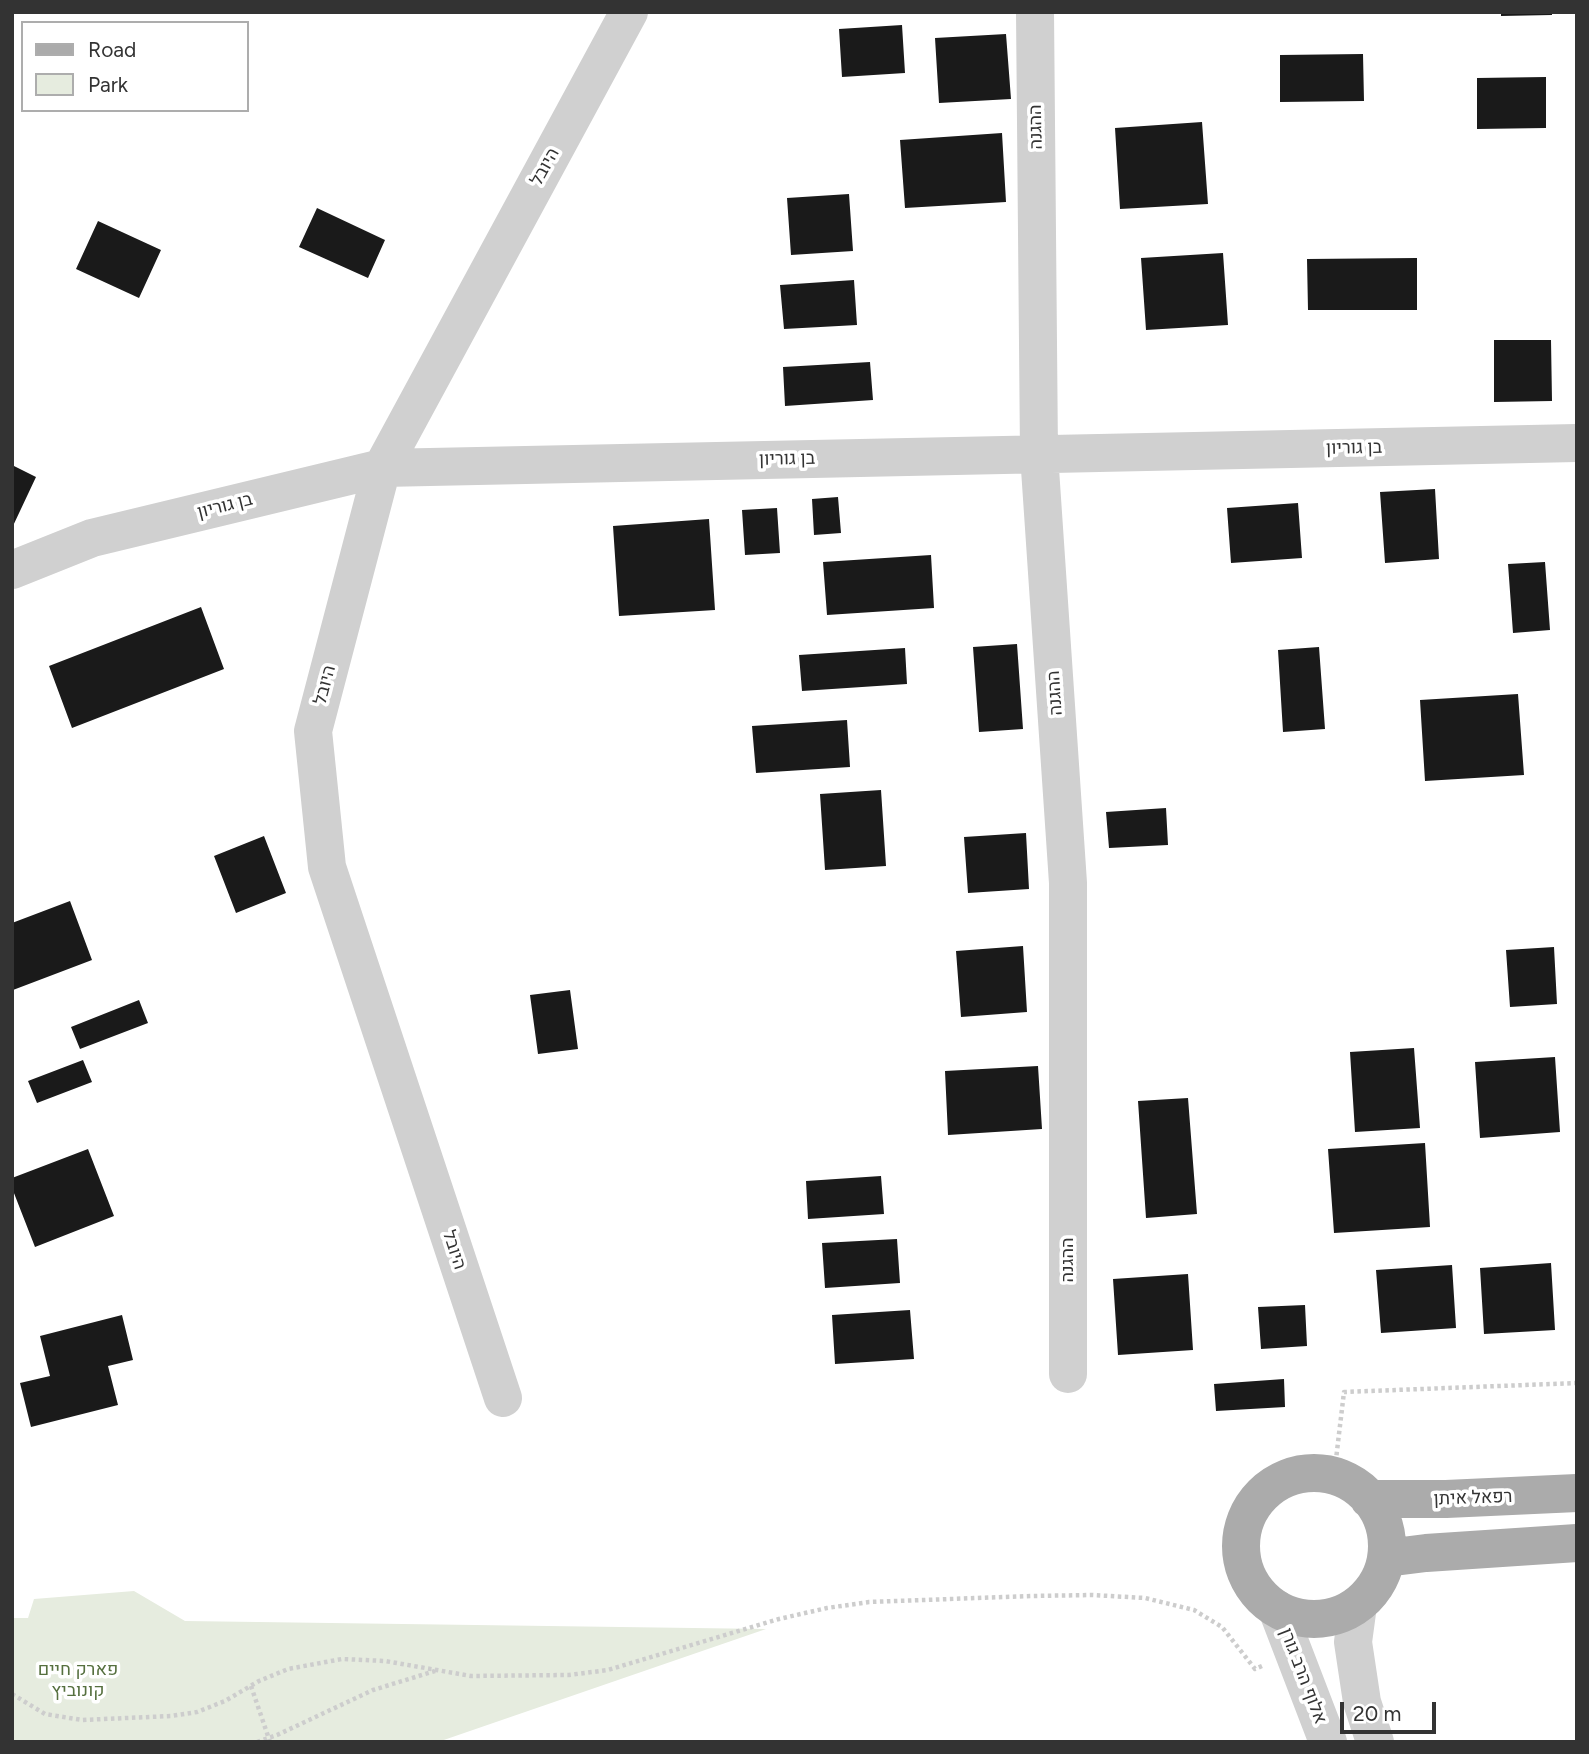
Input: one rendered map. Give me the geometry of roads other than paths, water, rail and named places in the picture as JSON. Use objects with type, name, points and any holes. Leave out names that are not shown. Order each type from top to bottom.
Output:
[{"type":"main road","points":[[1312,1473],[1334,1476],[1353,1485],[1369,1499],[1381,1517],[1386,1537],[1386,1558],[1381,1576],[1371,1592],[1357,1605],[1325,1619],[1292,1616],[1263,1599],[1252,1585],[1245,1569],[1241,1547],[1244,1525],[1254,1504],[1270,1488],[1290,1477],[1312,1473]]},
{"type":"main road","name":"רפאל איתן","points":[[1369,1499],[1458,1499],[1577,1493]]},
{"type":"main road","points":[[1386,1558],[1577,1543]]},
{"type":"street","name":"היובל","points":[[503,1398],[327,867],[313,731],[382,468],[629,12]]},
{"type":"street","name":"ההגנה","points":[[1035,12],[1039,454],[1068,883],[1069,1374]]},
{"type":"street","name":"בן גוריון","points":[[12,570],[92,538],[382,468],[1577,443]]},
{"type":"street","points":[[1357,1605],[1353,1642],[1362,1702],[1375,1742]]},
{"type":"street","name":"אלוף הרב גורן","points":[[1277,1609],[1328,1742]]},
{"type":"park label","name":"פארק חיים קונוביץ","points":[[78,1680]]}]
